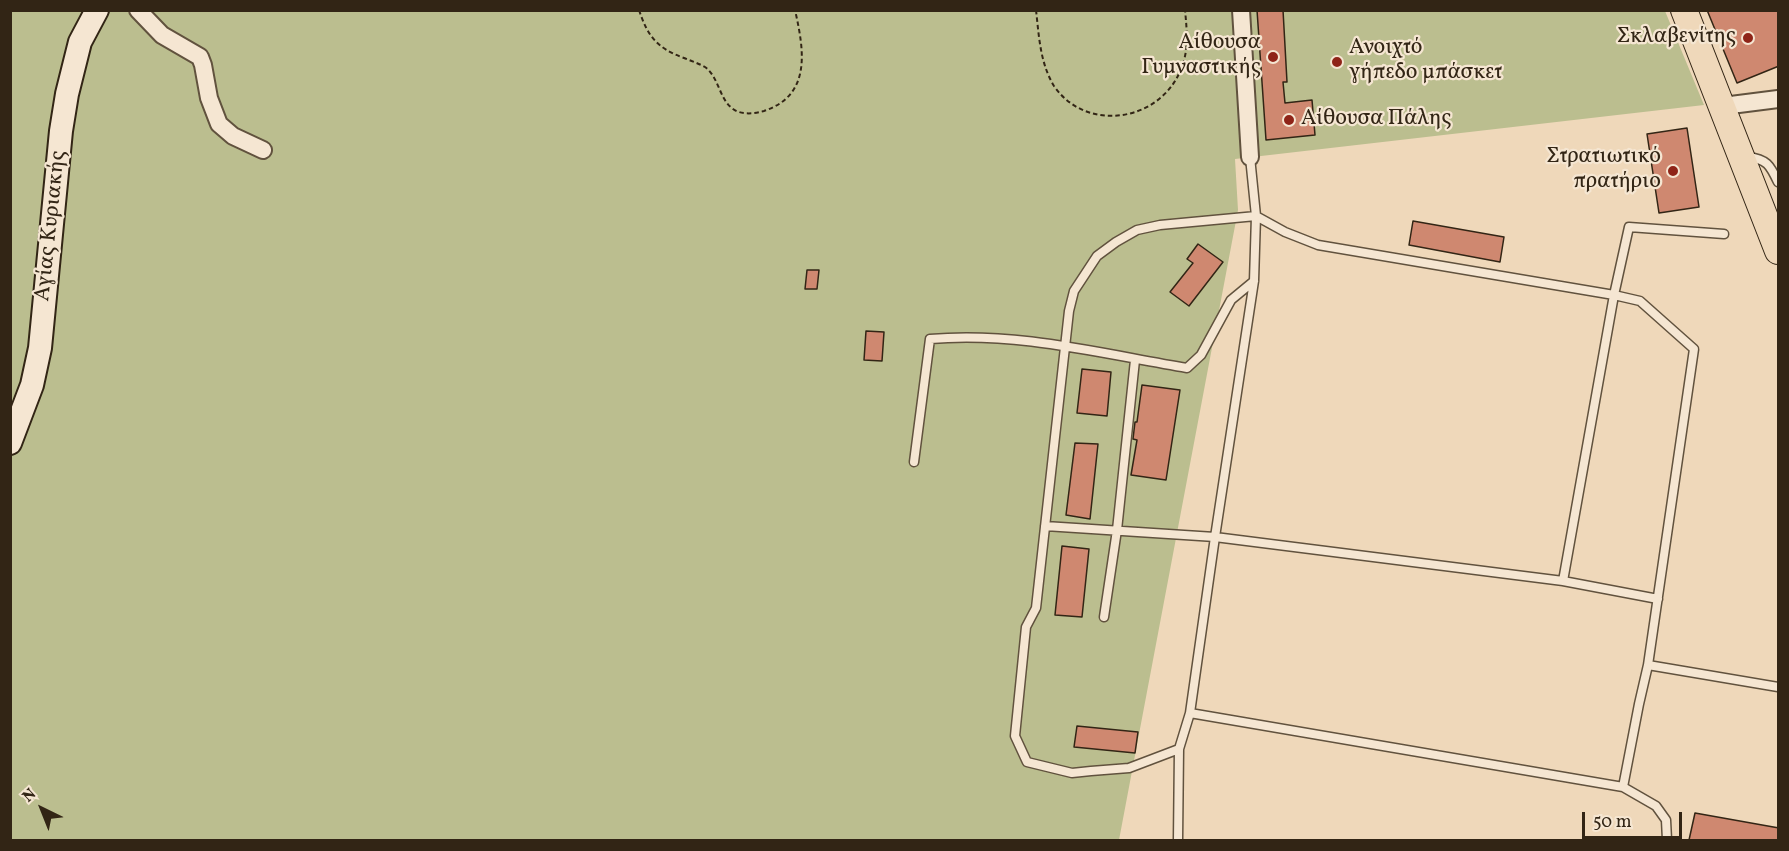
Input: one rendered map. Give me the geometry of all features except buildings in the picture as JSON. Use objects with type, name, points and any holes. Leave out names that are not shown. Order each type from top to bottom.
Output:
[{"type":"main road","points":[[1684,10],[1777,242]]},
{"type":"street","name":"Αγίας Κυριακής","points":[[10,443],[32,385],[40,348],[61,131],[67,94],[80,42],[97,10]]},
{"type":"street","points":[[138,10],[162,35],[200,57],[204,65],[209,98],[219,124],[233,136],[263,150]]},
{"type":"street","points":[[1240,10],[1250,158]]},
{"type":"street","points":[[1723,106],[1779,99]]},
{"type":"lane","points":[[1742,157],[1761,158],[1772,168],[1779,182]]},
{"type":"lane","points":[[1178,840],[1179,749],[1190,713],[1254,281],[1256,216],[1250,158]]},
{"type":"lane","points":[[1179,749],[1129,768],[1072,773],[1027,762],[1015,736],[1026,627],[1036,608],[1069,311],[1074,291],[1097,256],[1137,230],[1160,225],[1256,216],[1285,232],[1318,245],[1640,301],[1694,348],[1648,665],[1623,787]]},
{"type":"lane","points":[[1563,581],[1614,295],[1629,227],[1724,234]]},
{"type":"lane","points":[[914,462],[930,339],[964,336],[1064,346],[1187,368],[1201,355],[1231,300],[1254,281]]},
{"type":"lane","points":[[1104,617],[1117,530],[1135,360]]},
{"type":"lane","points":[[1045,526],[1215,537],[1563,581],[1658,599]]},
{"type":"lane","points":[[1648,665],[1779,687]]},
{"type":"lane","points":[[1190,713],[1623,787],[1656,806],[1666,820],[1667,840]]},
{"type":"path","points":[[639,10],[646,28],[659,46],[705,68],[713,75],[733,110],[745,113],[759,113],[774,108],[783,102],[794,89],[803,61],[795,10]]},
{"type":"path","points":[[1036,10],[1040,51],[1054,86],[1066,99],[1078,107],[1093,113],[1120,117],[1145,109],[1167,92],[1174,83],[1181,70],[1188,40],[1185,10]]},
{"type":"green space","points":[[10,11],[1665,11],[1704,105],[1235,159],[1238,210],[1119,840],[11,840]]},
{"type":"place","name":"Σκλαβενίτης","points":[[1748,38]]},
{"type":"place","name":"Αίθουσα Γυμναστικής","points":[[1273,57]]},
{"type":"place","name":"Ανοιχτό γήπεδο μπάσκετ","points":[[1337,62]]},
{"type":"place","name":"Αίθουσα Πάλης","points":[[1289,120]]},
{"type":"place","name":"Στρατιωτικό πρατήριο","points":[[1673,171]]}]
